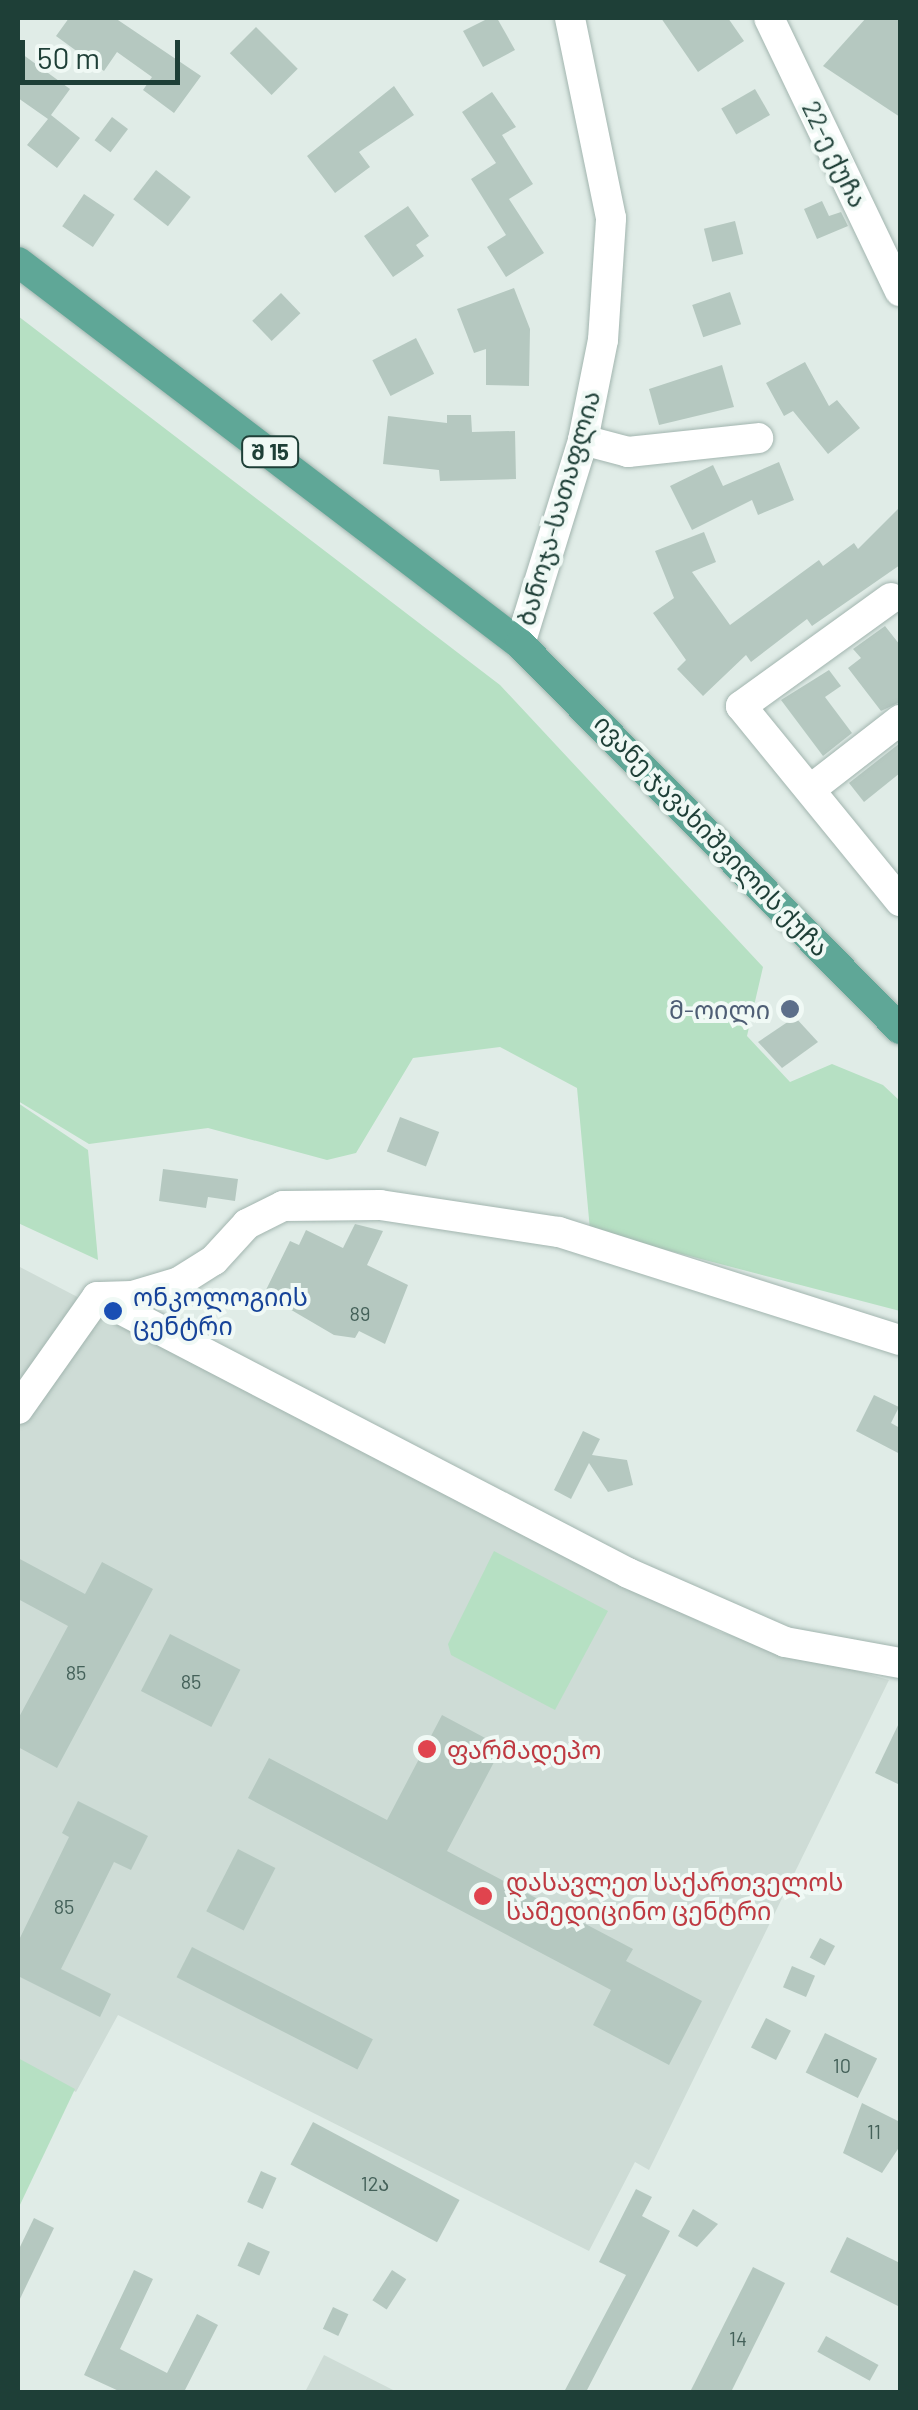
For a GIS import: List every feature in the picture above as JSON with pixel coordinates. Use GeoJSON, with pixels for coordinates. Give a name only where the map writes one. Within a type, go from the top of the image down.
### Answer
{"type":"FeatureCollection","features":[{"type":"Feature","properties":{"kind":"main road","name":"შ 15"},"geometry":{"type":"LineString","coordinates":[[18,262],[520,644]]}},
{"type":"Feature","properties":{"kind":"main road","name":"ივანე ჯავახიშვილის ქუჩა"},"geometry":{"type":"LineString","coordinates":[[520,644],[900,1029]]}},
{"type":"Feature","properties":{"kind":"street","name":"ბანოჯა-სათაფლია"},"geometry":{"type":"LineString","coordinates":[[520,644],[583,440],[602,340],[611,218],[570,18]]}},
{"type":"Feature","properties":{"kind":"street","name":"22-ე ქუჩა"},"geometry":{"type":"LineString","coordinates":[[769,18],[900,291]]}},
{"type":"Feature","properties":{"kind":"street"},"geometry":{"type":"LineString","coordinates":[[583,440],[628,452],[758,438]]}},
{"type":"Feature","properties":{"kind":"street"},"geometry":{"type":"LineString","coordinates":[[891,598],[742,706],[900,902]]}},
{"type":"Feature","properties":{"kind":"street"},"geometry":{"type":"LineString","coordinates":[[812,789],[900,720]]}},
{"type":"Feature","properties":{"kind":"street"},"geometry":{"type":"LineString","coordinates":[[97,1296],[132,1296],[179,1282],[214,1260],[247,1224],[282,1206],[380,1205],[559,1232],[900,1340]]}},
{"type":"Feature","properties":{"kind":"street"},"geometry":{"type":"LineString","coordinates":[[18,1409],[97,1296]]}},
{"type":"Feature","properties":{"kind":"street"},"geometry":{"type":"LineString","coordinates":[[97,1296],[628,1574],[785,1642],[900,1664]]}},
{"type":"Feature","properties":{"kind":"shaded area"},"geometry":{"type":"Polygon","coordinates":[[[18,1266],[720,1632],[889,1680],[649,2170],[635,2162],[589,2251],[118,2015],[76,2092],[18,2061],[18,1266]]]}},
{"type":"Feature","properties":{"kind":"shaded area"},"geometry":{"type":"Polygon","coordinates":[[[324,2355],[397,2392],[305,2392],[324,2355]]]}},
{"type":"Feature","properties":{"kind":"green space"},"geometry":{"type":"Polygon","coordinates":[[[18,316],[500,685],[763,967],[747,1036],[790,1082],[832,1064],[883,1085],[900,1101],[900,1311],[590,1230],[577,1088],[500,1047],[413,1058],[356,1153],[327,1160],[208,1128],[89,1144],[18,1101],[18,316]]]}},
{"type":"Feature","properties":{"kind":"green space"},"geometry":{"type":"Polygon","coordinates":[[[18,1103],[88,1150],[98,1260],[18,1223],[18,1103]]]}},
{"type":"Feature","properties":{"kind":"green space"},"geometry":{"type":"Polygon","coordinates":[[[494,1551],[608,1611],[555,1710],[451,1655],[448,1644],[494,1551]]]}},
{"type":"Feature","properties":{"kind":"green space"},"geometry":{"type":"Polygon","coordinates":[[[18,2058],[75,2089],[18,2209],[18,2058]]]}},
{"type":"Feature","properties":{"kind":"building"},"geometry":{"type":"Polygon","coordinates":[[[69,18],[115,18],[201,76],[174,113],[143,90],[152,77],[117,52],[104,71],[56,36],[69,18]]]}},
{"type":"Feature","properties":{"kind":"building"},"geometry":{"type":"Polygon","coordinates":[[[497,18],[515,50],[483,67],[463,31],[497,18]]]}},
{"type":"Feature","properties":{"kind":"building"},"geometry":{"type":"Polygon","coordinates":[[[661,18],[728,18],[744,41],[698,72],[661,18]]]}},
{"type":"Feature","properties":{"kind":"building"},"geometry":{"type":"Polygon","coordinates":[[[866,18],[900,18],[900,117],[823,66],[866,18]]]}},
{"type":"Feature","properties":{"kind":"building"},"geometry":{"type":"Polygon","coordinates":[[[256,27],[298,69],[272,95],[230,53],[256,27]]]}},
{"type":"Feature","properties":{"kind":"building"},"geometry":{"type":"Polygon","coordinates":[[[18,51],[70,89],[51,115],[80,138],[57,168],[27,145],[48,119],[18,98],[18,51]]]}},
{"type":"Feature","properties":{"kind":"building"},"geometry":{"type":"Polygon","coordinates":[[[394,86],[414,115],[359,152],[370,167],[335,193],[307,156],[394,86]]]}},
{"type":"Feature","properties":{"kind":"building"},"geometry":{"type":"Polygon","coordinates":[[[755,89],[770,115],[736,134],[721,108],[755,89]]]}},
{"type":"Feature","properties":{"kind":"building"},"geometry":{"type":"Polygon","coordinates":[[[492,92],[516,127],[502,135],[533,184],[509,199],[544,253],[506,277],[487,247],[506,235],[471,179],[496,163],[462,112],[492,92]]]}},
{"type":"Feature","properties":{"kind":"building"},"geometry":{"type":"Polygon","coordinates":[[[112,117],[128,129],[111,152],[95,140],[112,117]]]}},
{"type":"Feature","properties":{"kind":"building"},"geometry":{"type":"Polygon","coordinates":[[[156,170],[191,197],[168,226],[133,199],[156,170]]]}},
{"type":"Feature","properties":{"kind":"building"},"geometry":{"type":"Polygon","coordinates":[[[84,194],[115,215],[93,247],[62,226],[84,194]]]}},
{"type":"Feature","properties":{"kind":"building"},"geometry":{"type":"Polygon","coordinates":[[[822,201],[829,216],[841,212],[848,226],[817,239],[804,209],[822,201]]]}},
{"type":"Feature","properties":{"kind":"building"},"geometry":{"type":"Polygon","coordinates":[[[408,206],[429,236],[416,245],[424,256],[393,277],[364,236],[408,206]]]}},
{"type":"Feature","properties":{"kind":"building"},"geometry":{"type":"Polygon","coordinates":[[[735,221],[743,254],[712,262],[704,229],[735,221]]]}},
{"type":"Feature","properties":{"kind":"building"},"geometry":{"type":"Polygon","coordinates":[[[514,288],[530,329],[529,386],[486,385],[486,349],[474,353],[457,309],[514,288]]]}},
{"type":"Feature","properties":{"kind":"building"},"geometry":{"type":"Polygon","coordinates":[[[730,292],[741,324],[703,337],[692,305],[730,292]]]}},
{"type":"Feature","properties":{"kind":"building"},"geometry":{"type":"Polygon","coordinates":[[[281,293],[300,313],[272,341],[252,321],[281,293]]]}},
{"type":"Feature","properties":{"kind":"building"},"geometry":{"type":"Polygon","coordinates":[[[416,338],[434,374],[391,396],[372,360],[416,338]]]}},
{"type":"Feature","properties":{"kind":"building"},"geometry":{"type":"Polygon","coordinates":[[[805,362],[829,406],[837,400],[860,428],[828,454],[793,411],[784,416],[766,383],[805,362]]]}},
{"type":"Feature","properties":{"kind":"building"},"geometry":{"type":"Polygon","coordinates":[[[722,365],[734,407],[659,425],[649,389],[722,365]]]}},
{"type":"Feature","properties":{"kind":"building"},"geometry":{"type":"Polygon","coordinates":[[[447,415],[471,415],[472,432],[515,431],[516,479],[440,481],[439,470],[383,464],[388,416],[447,423],[447,415]]]}},
{"type":"Feature","properties":{"kind":"building"},"geometry":{"type":"Polygon","coordinates":[[[779,462],[794,500],[758,515],[752,500],[692,530],[670,486],[713,465],[723,486],[779,462]]]}},
{"type":"Feature","properties":{"kind":"building"},"geometry":{"type":"Polygon","coordinates":[[[900,507],[900,565],[812,626],[807,619],[751,662],[746,655],[703,696],[677,669],[686,660],[653,613],[674,598],[655,551],[704,532],[716,562],[692,572],[730,625],[819,560],[823,566],[854,543],[858,549],[900,507]]]}},
{"type":"Feature","properties":{"kind":"building"},"geometry":{"type":"Polygon","coordinates":[[[885,626],[900,645],[900,702],[881,711],[848,668],[861,658],[853,649],[885,626]]]}},
{"type":"Feature","properties":{"kind":"building"},"geometry":{"type":"Polygon","coordinates":[[[829,670],[841,686],[825,697],[852,733],[823,756],[781,700],[829,670]]]}},
{"type":"Feature","properties":{"kind":"building"},"geometry":{"type":"Polygon","coordinates":[[[900,743],[900,773],[864,802],[849,783],[900,743]]]}},
{"type":"Feature","properties":{"kind":"building"},"geometry":{"type":"Polygon","coordinates":[[[795,1017],[818,1042],[782,1068],[758,1042],[795,1017]]]}},
{"type":"Feature","properties":{"kind":"building"},"geometry":{"type":"Polygon","coordinates":[[[400,1117],[439,1132],[426,1167],[387,1152],[400,1117]]]}},
{"type":"Feature","properties":{"kind":"building"},"geometry":{"type":"Polygon","coordinates":[[[163,1169],[238,1179],[235,1201],[208,1197],[206,1208],[159,1201],[163,1169]]]}},
{"type":"Feature","properties":{"kind":"building"},"geometry":{"type":"Polygon","coordinates":[[[355,1224],[383,1231],[367,1265],[408,1285],[385,1344],[359,1331],[355,1338],[334,1335],[264,1294],[290,1241],[299,1245],[306,1230],[343,1248],[355,1224]]]}},
{"type":"Feature","properties":{"kind":"building"},"geometry":{"type":"Polygon","coordinates":[[[874,1395],[899,1407],[891,1423],[900,1428],[900,1454],[856,1431],[874,1395]]]}},
{"type":"Feature","properties":{"kind":"building"},"geometry":{"type":"Polygon","coordinates":[[[583,1431],[600,1439],[592,1455],[627,1460],[633,1485],[608,1492],[589,1463],[571,1499],[554,1490],[583,1431]]]}},
{"type":"Feature","properties":{"kind":"building"},"geometry":{"type":"Polygon","coordinates":[[[18,1558],[85,1594],[102,1562],[153,1589],[57,1768],[18,1747],[18,1719],[68,1626],[18,1599],[18,1558]]]}},
{"type":"Feature","properties":{"kind":"building"},"geometry":{"type":"Polygon","coordinates":[[[170,1634],[240,1670],[211,1727],[141,1691],[170,1634]]]}},
{"type":"Feature","properties":{"kind":"building","name":"დასავლეთ საქართველოს სამედიცინო ცენტრი"},"geometry":{"type":"Polygon","coordinates":[[[442,1715],[502,1747],[447,1851],[633,1949],[626,1961],[702,2001],[669,2065],[593,2025],[611,1990],[248,1798],[269,1758],[387,1820],[442,1715]]]}},
{"type":"Feature","properties":{"kind":"building"},"geometry":{"type":"Polygon","coordinates":[[[900,1721],[900,1785],[875,1773],[900,1721]]]}},
{"type":"Feature","properties":{"kind":"building"},"geometry":{"type":"Polygon","coordinates":[[[78,1801],[148,1836],[131,1870],[114,1862],[61,1969],[111,1994],[100,2017],[18,1976],[18,1942],[69,1837],[62,1833],[78,1801]]]}},
{"type":"Feature","properties":{"kind":"building"},"geometry":{"type":"Polygon","coordinates":[[[238,1849],[275,1868],[244,1930],[206,1911],[238,1849]]]}},
{"type":"Feature","properties":{"kind":"building"},"geometry":{"type":"Polygon","coordinates":[[[820,1938],[835,1946],[825,1965],[810,1957],[820,1938]]]}},
{"type":"Feature","properties":{"kind":"building"},"geometry":{"type":"Polygon","coordinates":[[[192,1947],[373,2039],[357,2069],[177,1977],[192,1947]]]}},
{"type":"Feature","properties":{"kind":"building"},"geometry":{"type":"Polygon","coordinates":[[[792,1966],[815,1976],[806,1997],[783,1987],[792,1966]]]}},
{"type":"Feature","properties":{"kind":"building"},"geometry":{"type":"Polygon","coordinates":[[[766,2018],[791,2031],[776,2060],[751,2047],[766,2018]]]}},
{"type":"Feature","properties":{"kind":"building"},"geometry":{"type":"Polygon","coordinates":[[[825,2033],[877,2058],[858,2098],[806,2073],[825,2033]]]}},
{"type":"Feature","properties":{"kind":"building"},"geometry":{"type":"Polygon","coordinates":[[[862,2103],[900,2122],[900,2146],[882,2173],[843,2153],[862,2103]]]}},
{"type":"Feature","properties":{"kind":"building"},"geometry":{"type":"Polygon","coordinates":[[[313,2122],[460,2200],[437,2242],[290,2164],[313,2122]]]}},
{"type":"Feature","properties":{"kind":"building"},"geometry":{"type":"Polygon","coordinates":[[[261,2171],[277,2178],[263,2209],[247,2202],[261,2171]]]}},
{"type":"Feature","properties":{"kind":"building"},"geometry":{"type":"Polygon","coordinates":[[[636,2189],[652,2197],[642,2216],[670,2231],[586,2392],[564,2392],[626,2275],[599,2262],[636,2189]]]}},
{"type":"Feature","properties":{"kind":"building"},"geometry":{"type":"Polygon","coordinates":[[[693,2209],[718,2224],[697,2247],[678,2236],[693,2209]]]}},
{"type":"Feature","properties":{"kind":"building"},"geometry":{"type":"Polygon","coordinates":[[[34,2218],[54,2228],[18,2303],[18,2251],[34,2218]]]}},
{"type":"Feature","properties":{"kind":"building"},"geometry":{"type":"Polygon","coordinates":[[[847,2237],[900,2263],[900,2307],[830,2272],[847,2237]]]}},
{"type":"Feature","properties":{"kind":"building"},"geometry":{"type":"Polygon","coordinates":[[[248,2242],[270,2252],[259,2276],[237,2266],[248,2242]]]}},
{"type":"Feature","properties":{"kind":"building"},"geometry":{"type":"Polygon","coordinates":[[[753,2267],[785,2283],[731,2392],[690,2392],[753,2267]]]}},
{"type":"Feature","properties":{"kind":"building"},"geometry":{"type":"Polygon","coordinates":[[[134,2270],[153,2279],[120,2349],[167,2373],[197,2314],[218,2325],[184,2392],[121,2392],[84,2375],[134,2270]]]}},
{"type":"Feature","properties":{"kind":"building"},"geometry":{"type":"Polygon","coordinates":[[[392,2270],[406,2279],[387,2309],[372,2300],[392,2270]]]}},
{"type":"Feature","properties":{"kind":"building"},"geometry":{"type":"Polygon","coordinates":[[[333,2307],[348,2314],[338,2336],[323,2329],[333,2307]]]}},
{"type":"Feature","properties":{"kind":"building"},"geometry":{"type":"Polygon","coordinates":[[[826,2336],[878,2365],[870,2381],[817,2352],[826,2336]]]}},
{"type":"Feature","properties":{"kind":"place","name":"მ-ოილი"},"geometry":{"type":"Point","coordinates":[790,1009]}},
{"type":"Feature","properties":{"kind":"place","name":"ონკოლოგიის ცენტრი"},"geometry":{"type":"Point","coordinates":[113,1311]}},
{"type":"Feature","properties":{"kind":"place","name":"ფარმადეპო"},"geometry":{"type":"Point","coordinates":[427,1749]}},
{"type":"Feature","properties":{"kind":"place","name":"დასავლეთ საქართველოს სამედიცინო ცენტრი"},"geometry":{"type":"Point","coordinates":[483,1896]}}]}
